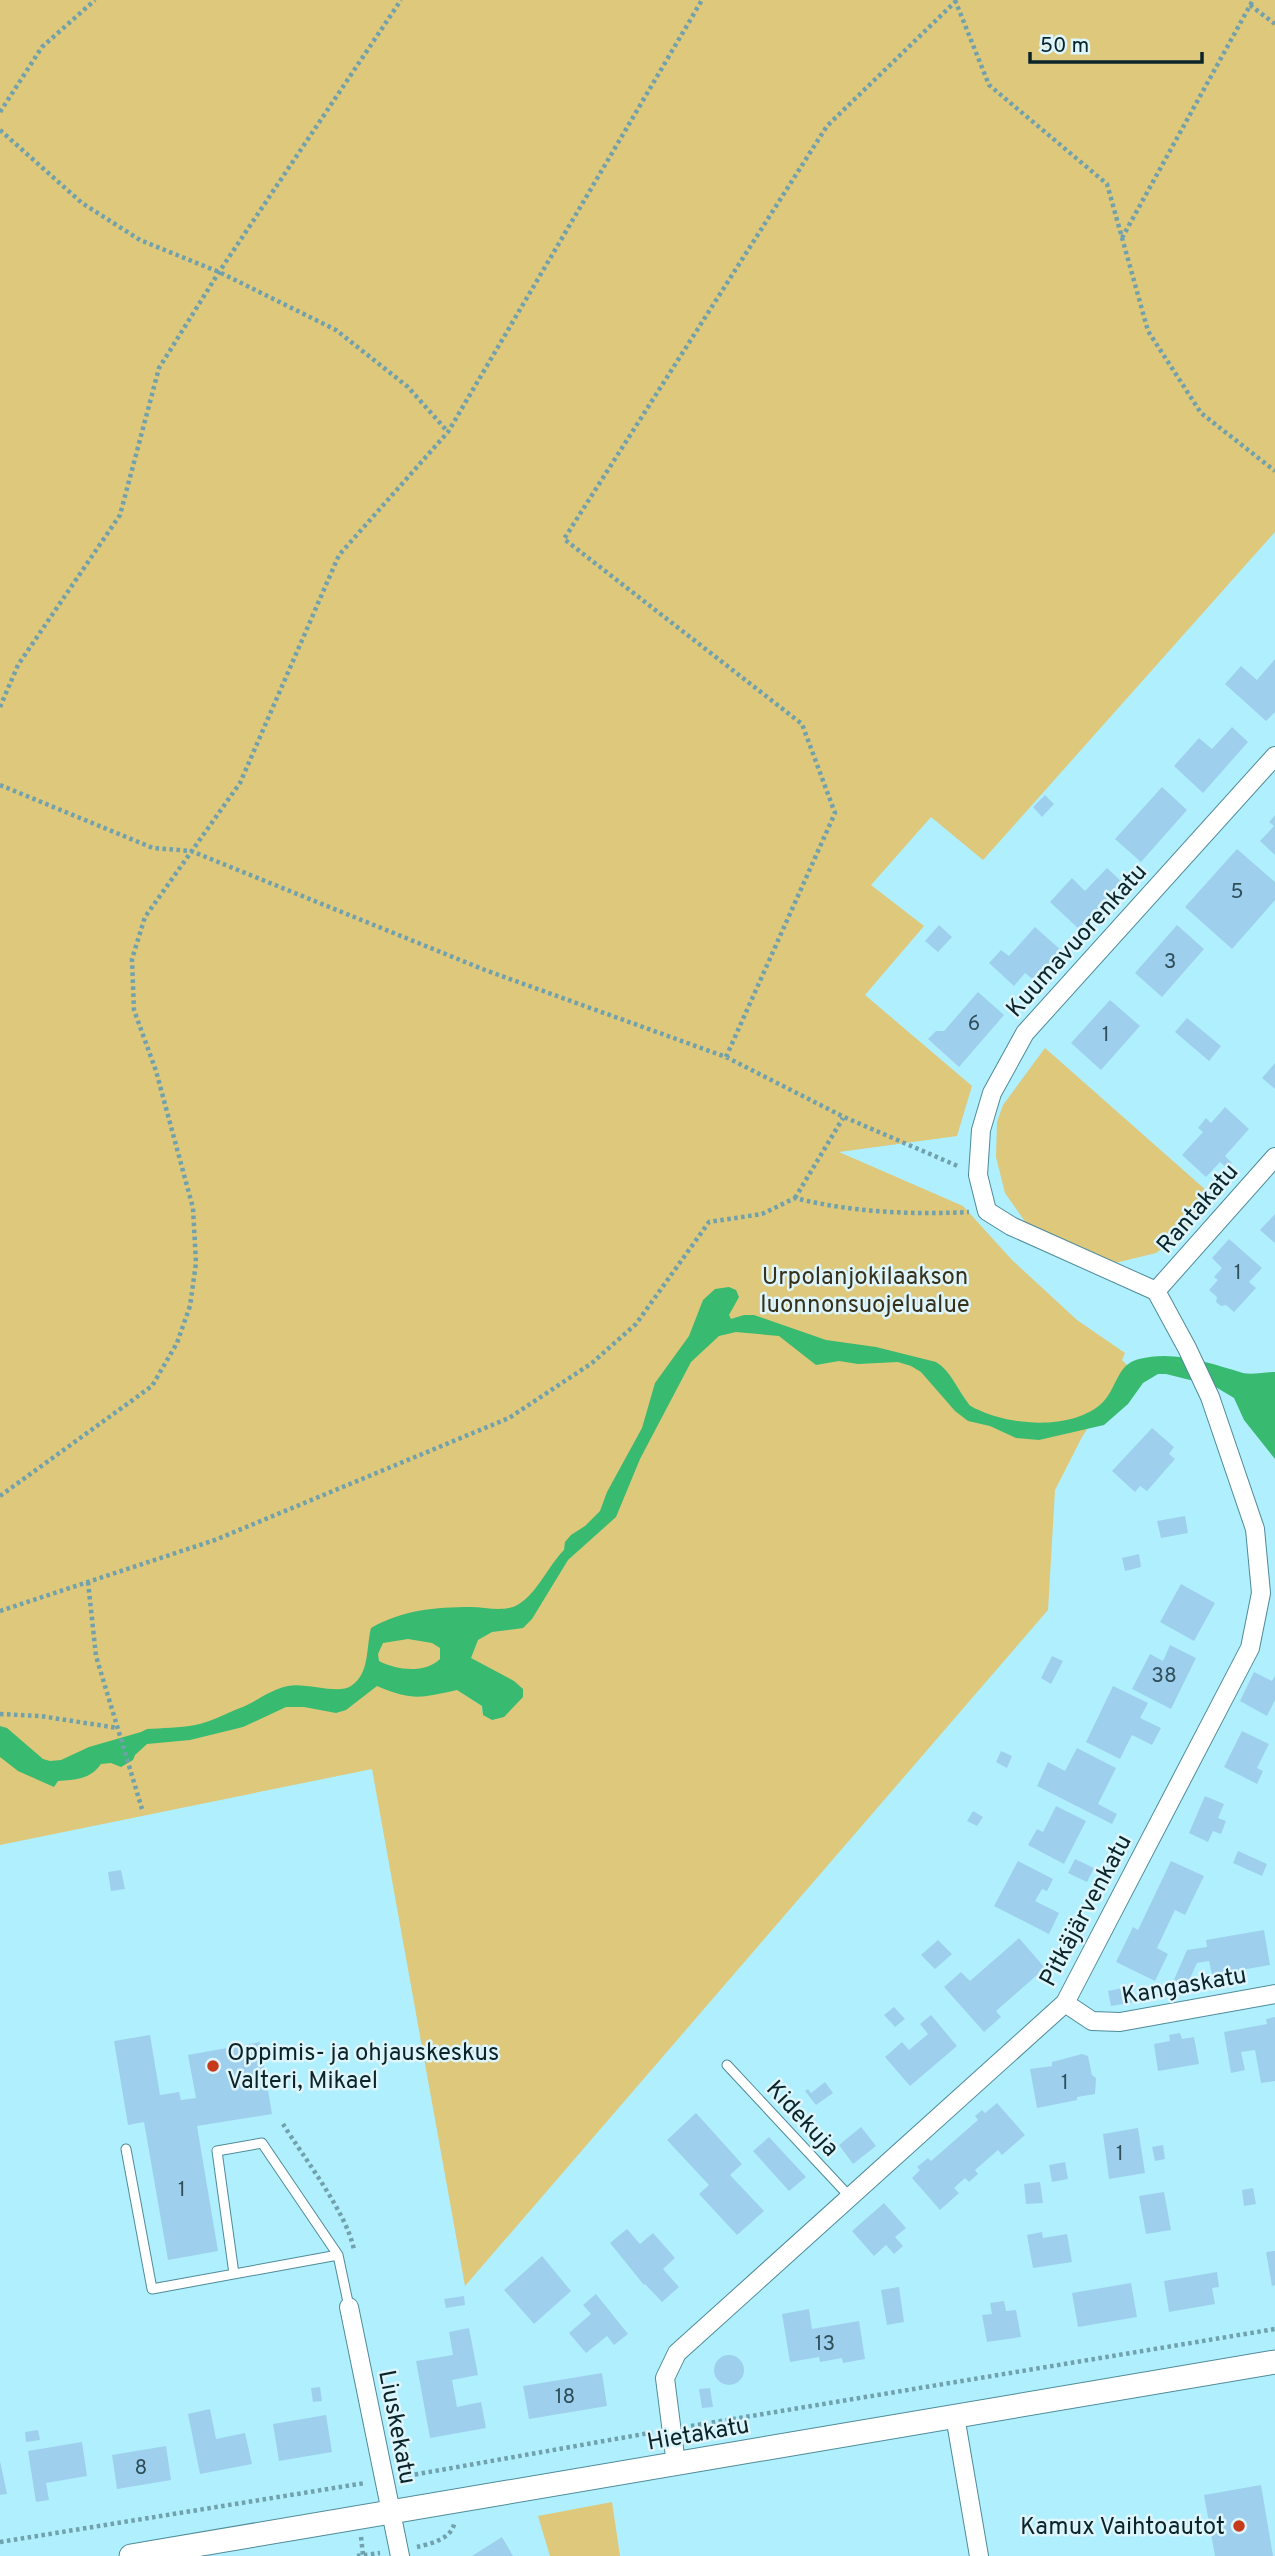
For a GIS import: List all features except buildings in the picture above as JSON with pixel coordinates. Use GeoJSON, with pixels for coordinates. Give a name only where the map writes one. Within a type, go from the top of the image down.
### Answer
{"type":"FeatureCollection","features":[{"type":"Feature","properties":{"kind":"street","name":"Kuumavuorenkatu"},"geometry":{"type":"LineString","coordinates":[[987,1211],[978,1175],[981,1130],[992,1093],[1025,1032],[1275,756]]}},
{"type":"Feature","properties":{"kind":"street","name":"Rantakatu"},"geometry":{"type":"LineString","coordinates":[[1156,1292],[1275,1157]]}},
{"type":"Feature","properties":{"kind":"street"},"geometry":{"type":"LineString","coordinates":[[987,1211],[1011,1226],[1156,1292]]}},
{"type":"Feature","properties":{"kind":"street","name":"Pitkäjärvenkatu"},"geometry":{"type":"LineString","coordinates":[[676,2464],[665,2378],[677,2353],[1065,2003],[1250,1648],[1261,1593],[1255,1529],[1210,1397],[1156,1292]]}},
{"type":"Feature","properties":{"kind":"street","name":"Kangaskatu"},"geometry":{"type":"LineString","coordinates":[[1065,2003],[1092,2021],[1120,2022],[1275,1994]]}},
{"type":"Feature","properties":{"kind":"street","name":"Liuskekatu"},"geometry":{"type":"LineString","coordinates":[[349,2307],[400,2556]]}},
{"type":"Feature","properties":{"kind":"street","name":"Hietakatu"},"geometry":{"type":"LineString","coordinates":[[131,2556],[1275,2362]]}},
{"type":"Feature","properties":{"kind":"street"},"geometry":{"type":"LineString","coordinates":[[955,2416],[979,2556]]}},
{"type":"Feature","properties":{"kind":"lane","name":"Kidekuja"},"geometry":{"type":"LineString","coordinates":[[727,2065],[850,2197]]}},
{"type":"Feature","properties":{"kind":"lane"},"geometry":{"type":"LineString","coordinates":[[234,2274],[217,2151],[262,2143],[338,2255],[349,2307]]}},
{"type":"Feature","properties":{"kind":"lane"},"geometry":{"type":"LineString","coordinates":[[126,2149],[152,2289],[338,2255]]}},
{"type":"Feature","properties":{"kind":"path"},"geometry":{"type":"LineString","coordinates":[[0,112],[42,47],[95,0]]}},
{"type":"Feature","properties":{"kind":"path"},"geometry":{"type":"LineString","coordinates":[[0,707],[18,665],[120,515],[159,368],[219,272],[401,0]]}},
{"type":"Feature","properties":{"kind":"path"},"geometry":{"type":"LineString","coordinates":[[0,1496],[152,1385],[177,1343],[190,1306],[196,1263],[193,1208],[156,1071],[134,1010],[132,959],[145,917],[240,783],[339,555],[448,432],[702,0]]}},
{"type":"Feature","properties":{"kind":"path"},"geometry":{"type":"LineString","coordinates":[[726,1057],[835,813],[802,724],[564,539],[827,126],[955,0],[989,85],[1107,184],[1148,331],[1201,413],[1275,471]]}},
{"type":"Feature","properties":{"kind":"path"},"geometry":{"type":"LineString","coordinates":[[1122,238],[1252,3],[1275,24]]}},
{"type":"Feature","properties":{"kind":"path"},"geometry":{"type":"LineString","coordinates":[[0,130],[82,203],[140,240],[219,272],[336,330],[408,387],[448,432]]}},
{"type":"Feature","properties":{"kind":"path"},"geometry":{"type":"LineString","coordinates":[[0,786],[153,848],[191,851],[485,970],[726,1057],[844,1117],[978,1175]]}},
{"type":"Feature","properties":{"kind":"path"},"geometry":{"type":"LineString","coordinates":[[0,1611],[215,1540],[509,1418],[592,1363],[636,1324],[709,1222],[762,1214],[795,1198],[844,1117]]}},
{"type":"Feature","properties":{"kind":"path"},"geometry":{"type":"LineString","coordinates":[[795,1198],[822,1205],[926,1214],[987,1211]]}},
{"type":"Feature","properties":{"kind":"path"},"geometry":{"type":"LineString","coordinates":[[88,1581],[96,1656],[142,1808]]}},
{"type":"Feature","properties":{"kind":"path"},"geometry":{"type":"LineString","coordinates":[[0,1714],[40,1716],[118,1728]]}},
{"type":"Feature","properties":{"kind":"path"},"geometry":{"type":"LineString","coordinates":[[282,2124],[352,2238],[358,2269],[342,2273]]}},
{"type":"Feature","properties":{"kind":"path"},"geometry":{"type":"LineString","coordinates":[[0,2542],[1275,2329]]}},
{"type":"Feature","properties":{"kind":"green space","name":"Urpolanjokilaakson luonnonsuojelualue"},"geometry":{"type":"Polygon","coordinates":[[[0,0],[1275,0],[1275,532],[983,860],[931,817],[871,885],[924,926],[865,995],[972,1086],[957,1136],[839,1152],[963,1206],[1012,1260],[1077,1320],[1125,1353],[1122,1360],[1128,1366],[1082,1437],[1055,1490],[1048,1610],[465,2286],[372,1769],[0,1845],[0,0]],[[497,1673],[462,1693],[482,1706],[483,1715],[505,1677],[497,1673]]]}},
{"type":"Feature","properties":{"kind":"green space"},"geometry":{"type":"Polygon","coordinates":[[[1045,1048],[1216,1199],[1184,1233],[1156,1253],[1115,1263],[1031,1230],[1005,1193],[996,1157],[997,1122],[1003,1105],[1045,1048]]]}},
{"type":"Feature","properties":{"kind":"green space"},"geometry":{"type":"Polygon","coordinates":[[[612,2502],[620,2556],[550,2556],[538,2516],[612,2502]]]}},
{"type":"Feature","properties":{"kind":"shaded area"},"geometry":{"type":"Polygon","coordinates":[[[729,1287],[736,1290],[739,1297],[729,1315],[731,1319],[754,1315],[826,1340],[876,1347],[936,1362],[950,1375],[970,1406],[1010,1420],[1044,1423],[1077,1417],[1091,1411],[1108,1396],[1126,1366],[1139,1359],[1179,1357],[1247,1374],[1275,1372],[1275,1459],[1244,1420],[1234,1398],[1214,1386],[1166,1374],[1158,1374],[1143,1383],[1128,1404],[1104,1425],[1039,1440],[1016,1438],[990,1426],[968,1421],[955,1411],[921,1372],[911,1366],[898,1362],[858,1364],[839,1361],[816,1365],[779,1336],[736,1332],[719,1336],[691,1362],[640,1459],[616,1517],[568,1560],[532,1619],[523,1628],[492,1632],[478,1640],[471,1658],[514,1681],[523,1689],[523,1697],[504,1717],[492,1720],[483,1715],[482,1706],[457,1690],[417,1697],[377,1686],[346,1710],[336,1713],[304,1707],[286,1707],[243,1727],[190,1740],[147,1744],[133,1760],[121,1767],[111,1763],[101,1764],[87,1776],[58,1781],[54,1787],[18,1771],[0,1757],[0,1726],[7,1728],[43,1759],[61,1760],[89,1747],[147,1729],[183,1727],[206,1722],[282,1688],[295,1685],[345,1688],[351,1686],[361,1675],[371,1628],[383,1622],[407,1613],[432,1609],[502,1609],[519,1604],[537,1586],[564,1550],[565,1542],[571,1535],[600,1511],[607,1492],[642,1428],[655,1383],[689,1336],[703,1300],[715,1289],[729,1287]],[[408,1639],[383,1643],[378,1654],[379,1661],[410,1669],[427,1667],[440,1659],[440,1648],[432,1643],[408,1639]]]}},
{"type":"Feature","properties":{"kind":"place","name":"Oppimis- ja ohjauskeskus Valteri, Mikael"},"geometry":{"type":"Point","coordinates":[213,2066]}},
{"type":"Feature","properties":{"kind":"place","name":"Kamux Vaihtoautot"},"geometry":{"type":"Point","coordinates":[1239,2526]}}]}
